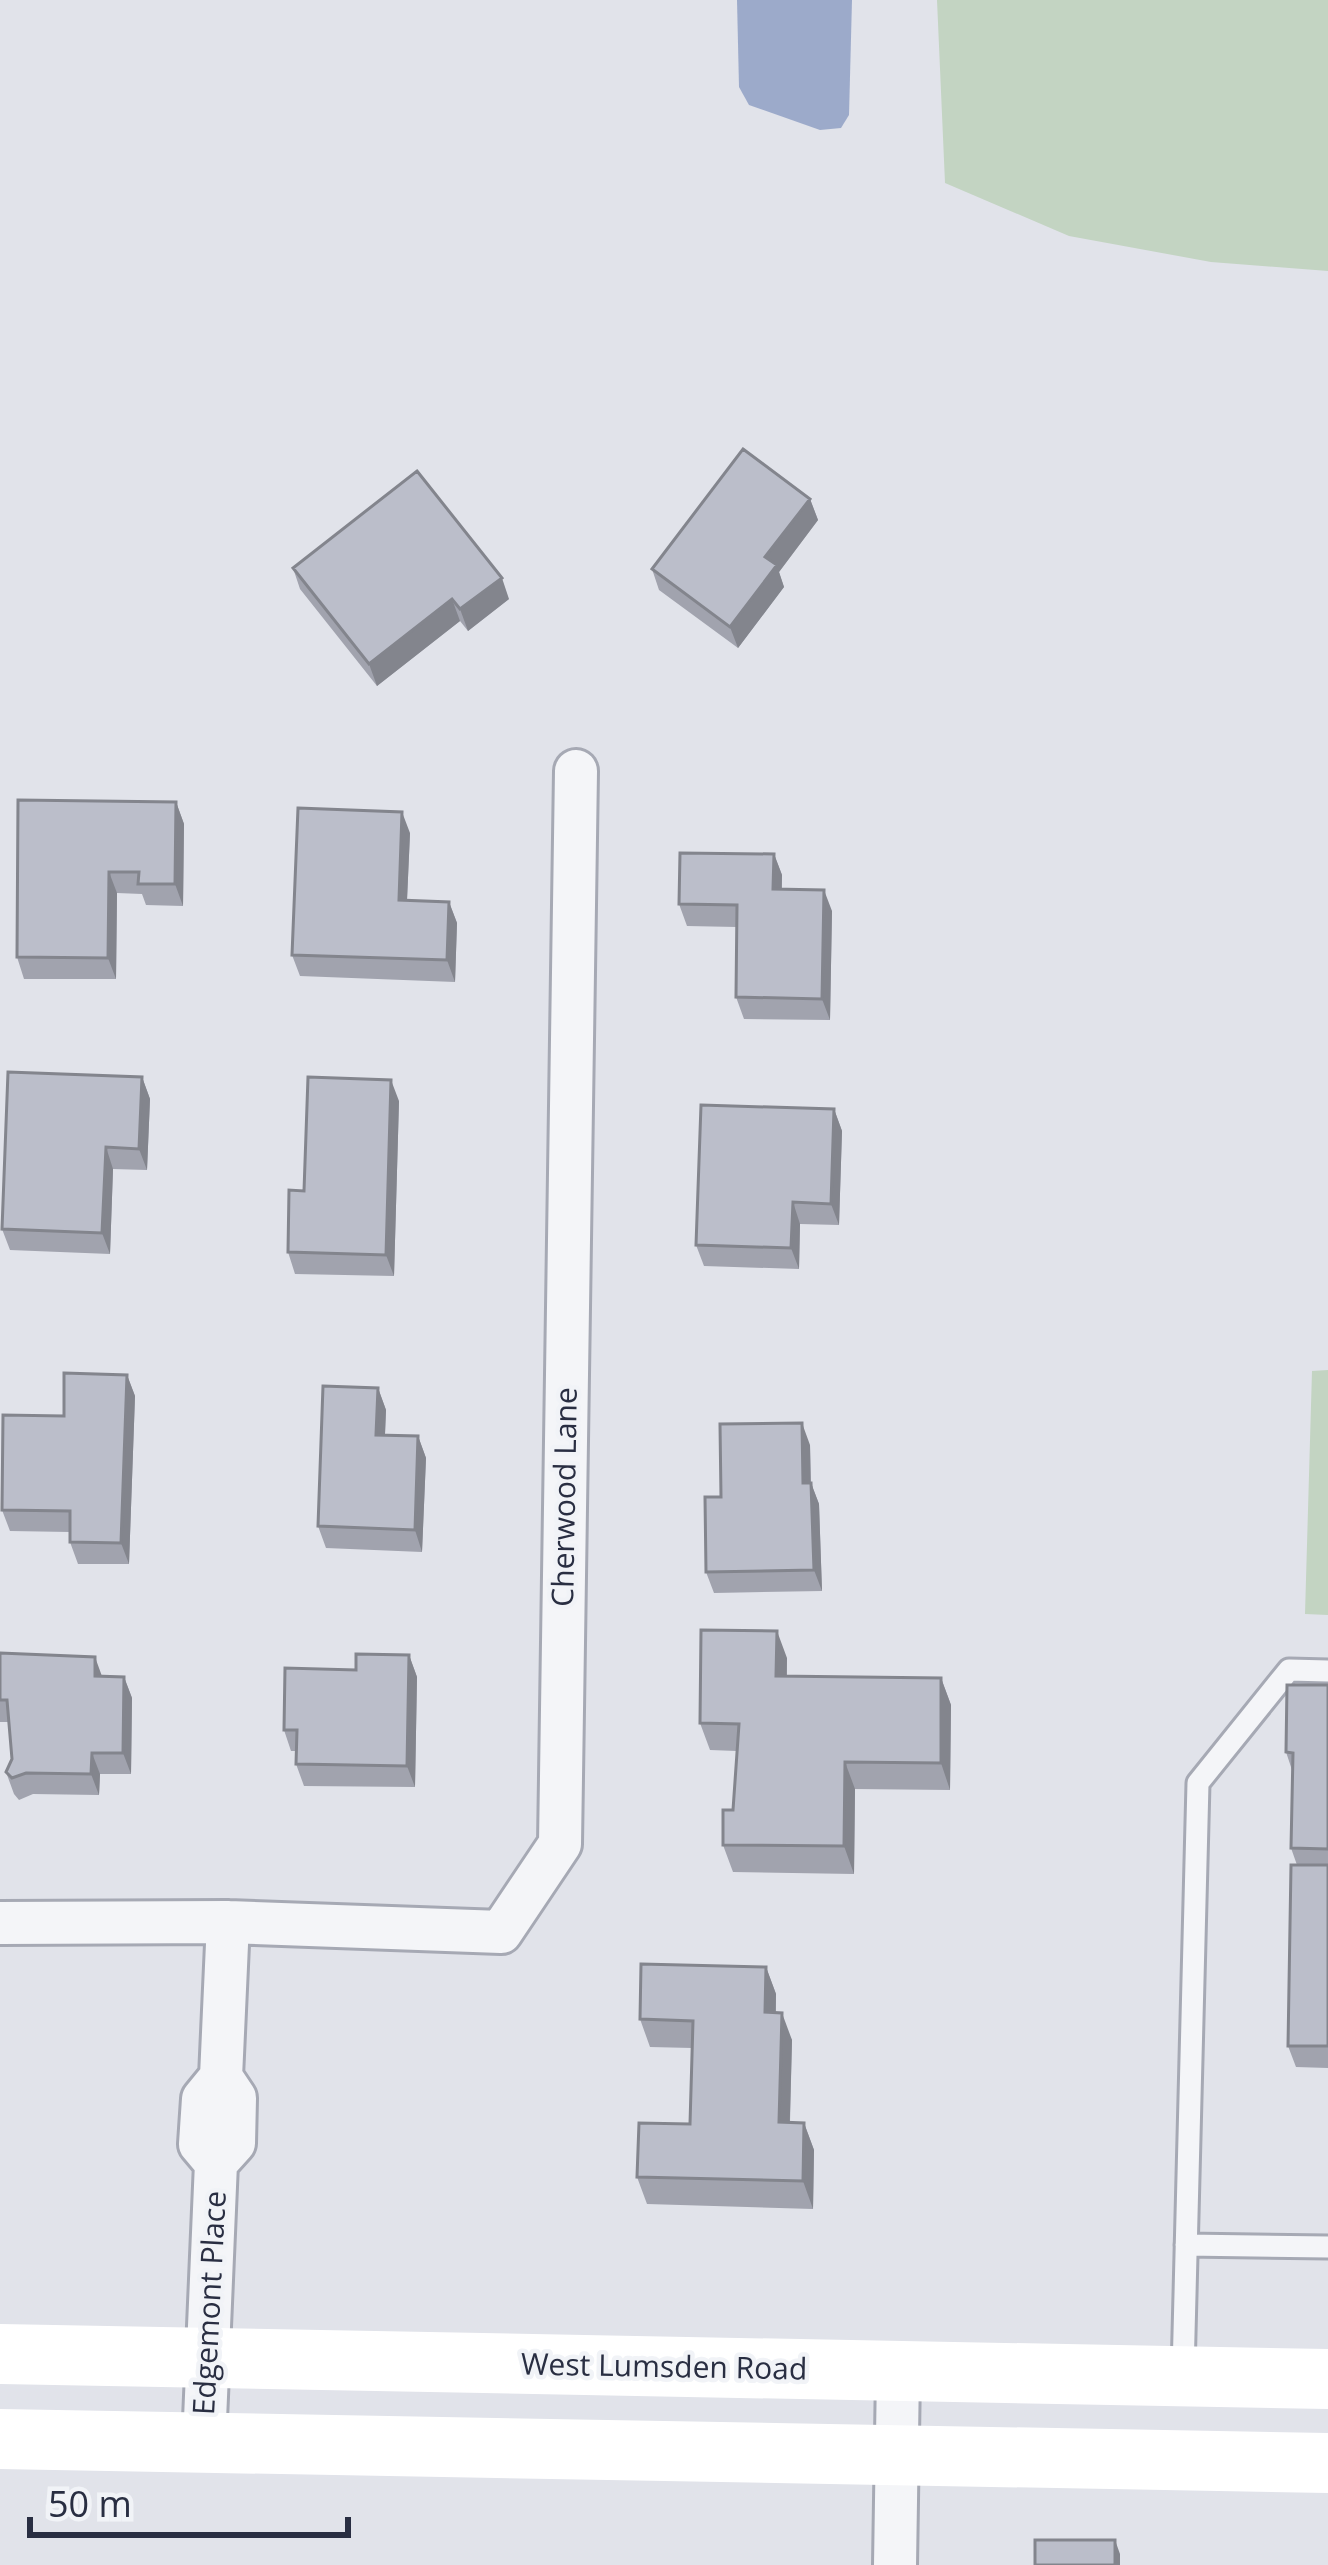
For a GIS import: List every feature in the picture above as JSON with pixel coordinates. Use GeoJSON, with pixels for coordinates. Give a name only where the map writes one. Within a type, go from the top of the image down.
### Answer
{"type":"FeatureCollection","features":[{"type":"Feature","properties":{"kind":"main road","name":"West Lumsden Road"},"geometry":{"type":"LineString","coordinates":[[0,2354],[1183,2380],[1328,2379]]}},
{"type":"Feature","properties":{"kind":"main road"},"geometry":{"type":"LineString","coordinates":[[0,2439],[1328,2463]]}},
{"type":"Feature","properties":{"kind":"street","name":"Cherwood Lane"},"geometry":{"type":"LineString","coordinates":[[228,1922],[501,1932],[560,1844],[576,771]]}},
{"type":"Feature","properties":{"kind":"street"},"geometry":{"type":"LineString","coordinates":[[0,1923],[228,1922]]}},
{"type":"Feature","properties":{"kind":"street","name":"Edgemont Place"},"geometry":{"type":"LineString","coordinates":[[204,2443],[217,2164],[234,2143],[235,2098],[221,2077],[228,1922]]}},
{"type":"Feature","properties":{"kind":"street"},"geometry":{"type":"LineString","coordinates":[[896,2565],[898,2372]]}},
{"type":"Feature","properties":{"kind":"lane"},"geometry":{"type":"LineString","coordinates":[[1183,2380],[1198,1784],[1289,1670],[1328,1671]]}},
{"type":"Feature","properties":{"kind":"lane"},"geometry":{"type":"LineString","coordinates":[[1186,2245],[1328,2247]]}},
{"type":"Feature","properties":{"kind":"green space"},"geometry":{"type":"Polygon","coordinates":[[[937,0],[1328,0],[1328,271],[1211,262],[1069,236],[945,183],[937,0]]]}},
{"type":"Feature","properties":{"kind":"green space"},"geometry":{"type":"Polygon","coordinates":[[[1328,1370],[1328,1615],[1305,1614],[1312,1371],[1328,1370]]]}},
{"type":"Feature","properties":{"kind":"water"},"geometry":{"type":"Polygon","coordinates":[[[737,0],[852,0],[849,115],[841,128],[820,130],[749,105],[739,87],[737,0]]]}},
{"type":"Feature","properties":{"kind":"building"},"geometry":{"type":"Polygon","coordinates":[[[743,449],[810,499],[765,557],[777,565],[730,627],[652,569],[743,449]]]}},
{"type":"Feature","properties":{"kind":"building"},"geometry":{"type":"Polygon","coordinates":[[[417,471],[502,578],[460,609],[452,599],[369,664],[293,568],[417,471]]]}},
{"type":"Feature","properties":{"kind":"building"},"geometry":{"type":"Polygon","coordinates":[[[18,800],[176,802],[175,884],[138,884],[139,872],[109,872],[108,958],[17,957],[18,800]]]}},
{"type":"Feature","properties":{"kind":"building"},"geometry":{"type":"Polygon","coordinates":[[[298,808],[402,812],[399,900],[449,902],[447,960],[292,955],[298,808]]]}},
{"type":"Feature","properties":{"kind":"building"},"geometry":{"type":"Polygon","coordinates":[[[680,853],[774,854],[773,889],[824,890],[822,999],[736,997],[737,905],[679,904],[680,853]]]}},
{"type":"Feature","properties":{"kind":"building"},"geometry":{"type":"Polygon","coordinates":[[[8,1072],[142,1077],[139,1149],[106,1147],[102,1233],[2,1229],[8,1072]]]}},
{"type":"Feature","properties":{"kind":"building"},"geometry":{"type":"Polygon","coordinates":[[[308,1077],[391,1080],[386,1255],[288,1252],[289,1190],[304,1191],[308,1077]]]}},
{"type":"Feature","properties":{"kind":"building"},"geometry":{"type":"Polygon","coordinates":[[[701,1105],[834,1109],[831,1204],[793,1202],[791,1248],[696,1245],[701,1105]]]}},
{"type":"Feature","properties":{"kind":"building"},"geometry":{"type":"Polygon","coordinates":[[[64,1373],[127,1375],[121,1543],[70,1542],[70,1511],[2,1510],[3,1415],[64,1416],[64,1373]]]}},
{"type":"Feature","properties":{"kind":"building"},"geometry":{"type":"Polygon","coordinates":[[[323,1386],[378,1388],[376,1435],[418,1436],[415,1530],[318,1526],[323,1386]]]}},
{"type":"Feature","properties":{"kind":"building"},"geometry":{"type":"Polygon","coordinates":[[[802,1423],[803,1483],[811,1483],[814,1570],[706,1572],[705,1497],[721,1497],[720,1424],[802,1423]]]}},
{"type":"Feature","properties":{"kind":"building"},"geometry":{"type":"Polygon","coordinates":[[[701,1630],[777,1631],[776,1676],[941,1678],[941,1763],[845,1762],[844,1846],[723,1845],[723,1810],[733,1810],[739,1724],[700,1723],[701,1630]]]}},
{"type":"Feature","properties":{"kind":"building"},"geometry":{"type":"Polygon","coordinates":[[[0,1653],[95,1657],[95,1676],[124,1677],[123,1753],[92,1753],[91,1774],[26,1773],[12,1778],[6,1772],[12,1759],[7,1700],[0,1700],[0,1653]]]}},
{"type":"Feature","properties":{"kind":"building"},"geometry":{"type":"Polygon","coordinates":[[[356,1654],[409,1655],[407,1766],[296,1764],[297,1730],[284,1730],[285,1668],[356,1670],[356,1654]]]}},
{"type":"Feature","properties":{"kind":"building"},"geometry":{"type":"Polygon","coordinates":[[[1287,1685],[1328,1685],[1328,1849],[1291,1848],[1293,1753],[1286,1752],[1287,1685]]]}},
{"type":"Feature","properties":{"kind":"building"},"geometry":{"type":"Polygon","coordinates":[[[1291,1865],[1328,1865],[1328,2046],[1288,2046],[1291,1865]]]}},
{"type":"Feature","properties":{"kind":"building"},"geometry":{"type":"Polygon","coordinates":[[[641,1964],[766,1967],[765,2012],[782,2013],[779,2122],[804,2123],[803,2181],[637,2177],[639,2123],[690,2124],[693,2021],[640,2019],[641,1964]]]}},
{"type":"Feature","properties":{"kind":"building"},"geometry":{"type":"Polygon","coordinates":[[[1035,2540],[1115,2540],[1115,2565],[1035,2565],[1035,2540]]]}}]}
